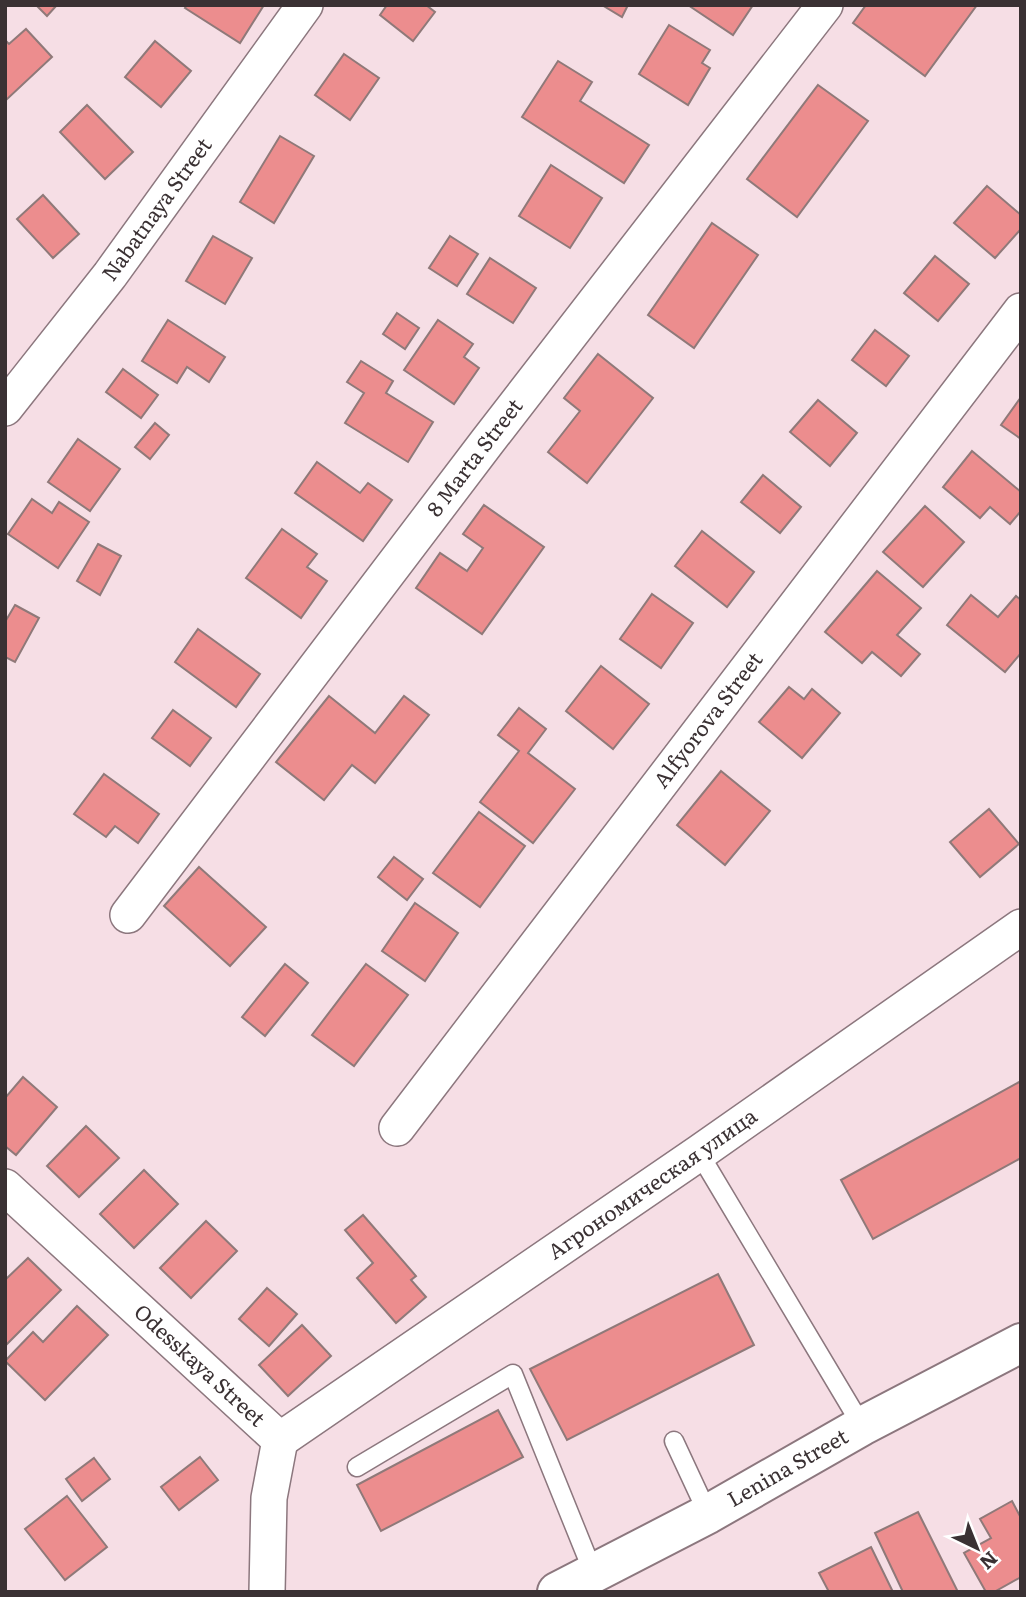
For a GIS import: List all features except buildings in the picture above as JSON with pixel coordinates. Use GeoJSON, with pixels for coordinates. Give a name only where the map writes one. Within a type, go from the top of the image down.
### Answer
{"type":"FeatureCollection","features":[{"type":"Feature","properties":{"kind":"street","name":"Nabatnaya Street"},"geometry":{"type":"LineString","coordinates":[[5,408],[110,275],[305,5]]}},
{"type":"Feature","properties":{"kind":"street","name":"8 Marta Street"},"geometry":{"type":"LineString","coordinates":[[128,915],[479,453],[825,5]]}},
{"type":"Feature","properties":{"kind":"street","name":"Alfyorova Street"},"geometry":{"type":"LineString","coordinates":[[397,1128],[1021,312]]}},
{"type":"Feature","properties":{"kind":"street","name":"Агрономическая улица"},"geometry":{"type":"LineString","coordinates":[[280,1440],[699,1153],[1021,927]]}},
{"type":"Feature","properties":{"kind":"street","name":"Odesskaya Street"},"geometry":{"type":"LineString","coordinates":[[5,1187],[280,1440],[269,1498],[267,1592]]}},
{"type":"Feature","properties":{"kind":"street","name":"Lenina Street"},"geometry":{"type":"LineString","coordinates":[[557,1592],[708,1514],[862,1426],[1021,1343]]}},
{"type":"Feature","properties":{"kind":"lane"},"geometry":{"type":"LineString","coordinates":[[699,1153],[862,1426]]}},
{"type":"Feature","properties":{"kind":"lane"},"geometry":{"type":"LineString","coordinates":[[357,1467],[513,1374],[593,1572]]}},
{"type":"Feature","properties":{"kind":"lane"},"geometry":{"type":"LineString","coordinates":[[674,1441],[708,1514]]}}]}
